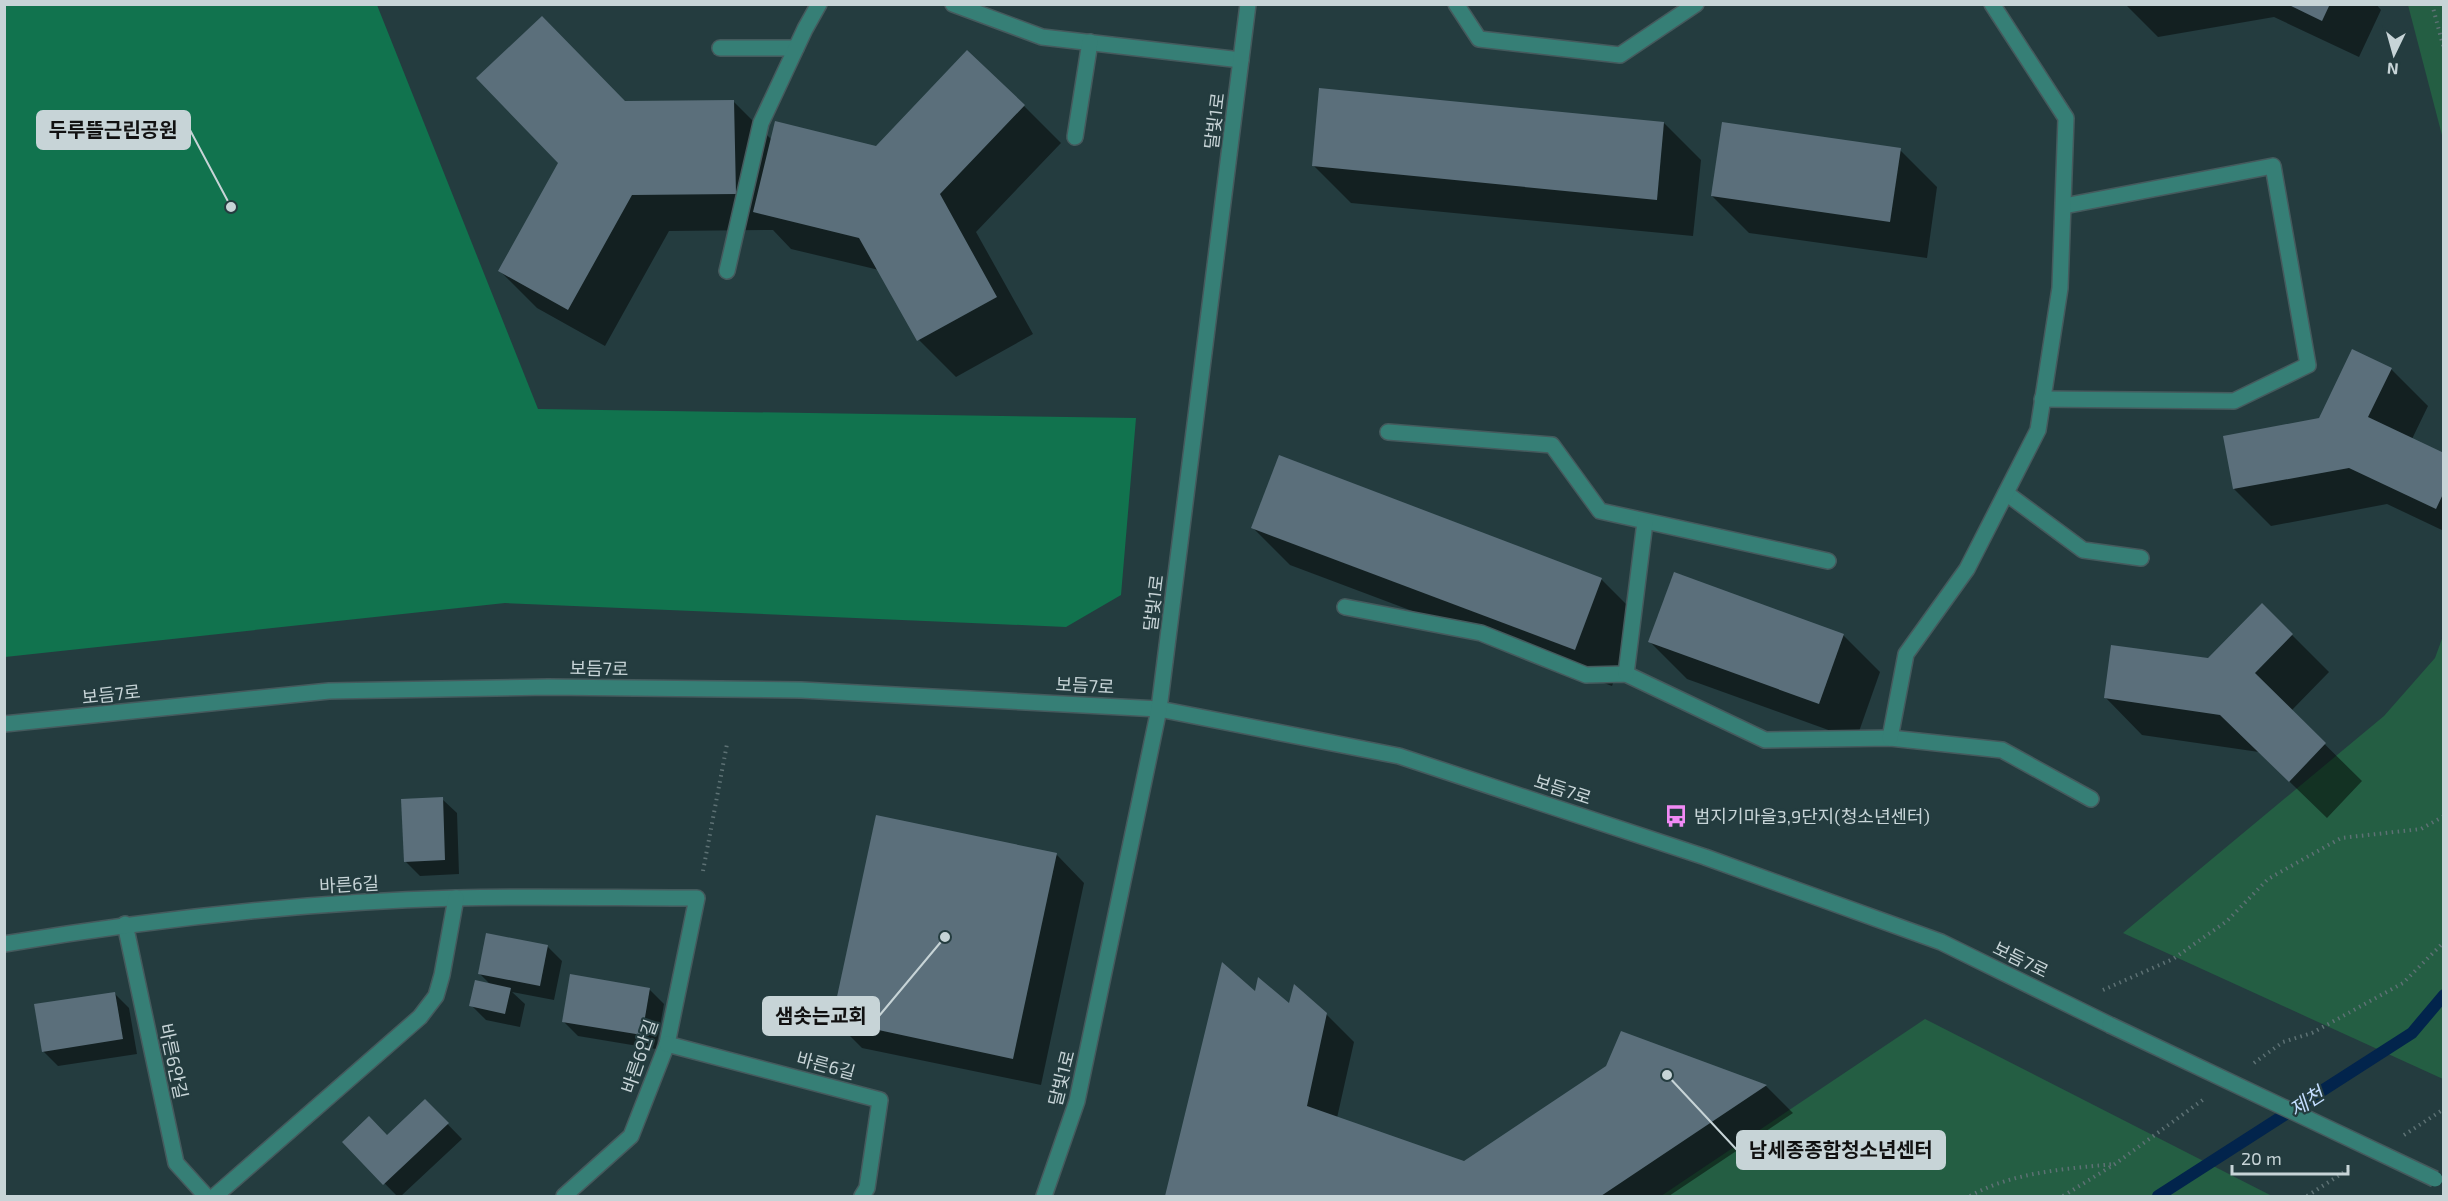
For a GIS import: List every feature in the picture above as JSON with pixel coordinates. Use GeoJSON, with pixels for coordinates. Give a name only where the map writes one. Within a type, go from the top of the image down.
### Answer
{"type":"FeatureCollection","features":[{"type":"Feature","properties":{"kind":"street"},"geometry":{"type":"LineString","coordinates":[[727,271],[761,123],[819,4]]}},
{"type":"Feature","properties":{"kind":"street"},"geometry":{"type":"LineString","coordinates":[[953,4],[1042,37],[1241,60]]}},
{"type":"Feature","properties":{"kind":"street","name":"달빛1로"},"geometry":{"type":"LineString","coordinates":[[1044,1197],[1077,1101],[1159,709],[1248,4]]}},
{"type":"Feature","properties":{"kind":"street"},"geometry":{"type":"LineString","coordinates":[[1456,4],[1479,39],[1620,55],[1696,4]]}},
{"type":"Feature","properties":{"kind":"street"},"geometry":{"type":"LineString","coordinates":[[1890,738],[1906,654],[1967,569],[2038,430],[2060,288],[2067,118],[1992,4]]}},
{"type":"Feature","properties":{"kind":"street"},"geometry":{"type":"LineString","coordinates":[[1075,137],[1090,42]]}},
{"type":"Feature","properties":{"kind":"street"},"geometry":{"type":"LineString","coordinates":[[720,48],[796,48]]}},
{"type":"Feature","properties":{"kind":"street"},"geometry":{"type":"LineString","coordinates":[[2042,399],[2234,401],[2308,365],[2273,166],[2064,206]]}},
{"type":"Feature","properties":{"kind":"street"},"geometry":{"type":"LineString","coordinates":[[1388,432],[1551,445],[1600,511],[1828,561]]}},
{"type":"Feature","properties":{"kind":"street"},"geometry":{"type":"LineString","coordinates":[[2006,493],[2083,550],[2141,558]]}},
{"type":"Feature","properties":{"kind":"street"},"geometry":{"type":"LineString","coordinates":[[1626,674],[1646,522]]}},
{"type":"Feature","properties":{"kind":"street"},"geometry":{"type":"LineString","coordinates":[[1345,607],[1480,633],[1586,675],[1626,674],[1764,740],[1890,738],[2002,750],[2091,799]]}},
{"type":"Feature","properties":{"kind":"street","name":"보듬7로"},"geometry":{"type":"LineString","coordinates":[[4,724],[329,691],[536,687],[801,690],[1159,709],[1399,756],[1706,857],[1941,942],[2439,1181]]}},
{"type":"Feature","properties":{"kind":"street"},"geometry":{"type":"LineString","coordinates":[[215,1197],[420,1017],[436,996],[456,898]]}},
{"type":"Feature","properties":{"kind":"street","name":"바른6길"},"geometry":{"type":"LineString","coordinates":[[4,944],[125,924],[275,908],[456,898],[697,898]]}},
{"type":"Feature","properties":{"kind":"street","name":"바른6안길"},"geometry":{"type":"LineString","coordinates":[[564,1197],[631,1136],[667,1044],[697,898]]}},
{"type":"Feature","properties":{"kind":"street","name":"바른6안길"},"geometry":{"type":"LineString","coordinates":[[125,924],[176,1163],[206,1197]]}},
{"type":"Feature","properties":{"kind":"street","name":"바른6길"},"geometry":{"type":"LineString","coordinates":[[667,1044],[880,1100],[867,1188],[862,1197]]}},
{"type":"Feature","properties":{"kind":"path"},"geometry":{"type":"LineString","coordinates":[[2432,4],[2444,49]]}},
{"type":"Feature","properties":{"kind":"path"},"geometry":{"type":"LineString","coordinates":[[697,898],[727,744]]}},
{"type":"Feature","properties":{"kind":"path"},"geometry":{"type":"LineString","coordinates":[[2069,1005],[2173,959],[2227,921],[2268,879],[2340,838],[2421,829],[2444,816]]}},
{"type":"Feature","properties":{"kind":"path"},"geometry":{"type":"LineString","coordinates":[[1970,1197],[1986,1187],[2050,1170],[2115,1164]]}},
{"type":"Feature","properties":{"kind":"green space"},"geometry":{"type":"Polygon","coordinates":[[[4,5],[377,5],[538,409],[1136,418],[1121,595],[1066,627],[505,603],[5,657],[4,5]]]}},
{"type":"Feature","properties":{"kind":"green space"},"geometry":{"type":"Polygon","coordinates":[[[2408,5],[2443,5],[2443,139],[2408,5]]]}},
{"type":"Feature","properties":{"kind":"green space"},"geometry":{"type":"Polygon","coordinates":[[[2443,636],[2444,1079],[2123,933],[2384,716],[2435,658],[2443,636]]]}},
{"type":"Feature","properties":{"kind":"green space"},"geometry":{"type":"Polygon","coordinates":[[[1925,1019],[2272,1196],[1661,1196],[1925,1019]]]}},
{"type":"Feature","properties":{"kind":"building"},"geometry":{"type":"Polygon","coordinates":[[[2287,4],[2330,4],[2322,21],[2287,4]]]}},
{"type":"Feature","properties":{"kind":"building"},"geometry":{"type":"Polygon","coordinates":[[[542,16],[625,101],[734,100],[736,194],[632,195],[568,310],[498,271],[558,163],[476,78],[542,16]]]}},
{"type":"Feature","properties":{"kind":"building"},"geometry":{"type":"Polygon","coordinates":[[[967,50],[1025,105],[940,194],[997,297],[917,341],[859,238],[753,212],[775,121],[876,146],[967,50]]]}},
{"type":"Feature","properties":{"kind":"building"},"geometry":{"type":"Polygon","coordinates":[[[1319,88],[1664,122],[1657,200],[1312,166],[1319,88]]]}},
{"type":"Feature","properties":{"kind":"building"},"geometry":{"type":"Polygon","coordinates":[[[1722,122],[1901,148],[1890,222],[1711,196],[1722,122]]]}},
{"type":"Feature","properties":{"kind":"building"},"geometry":{"type":"Polygon","coordinates":[[[2352,349],[2392,368],[2368,417],[2444,453],[2444,492],[2436,509],[2349,468],[2233,489],[2223,436],[2319,418],[2352,349]]]}},
{"type":"Feature","properties":{"kind":"building"},"geometry":{"type":"Polygon","coordinates":[[[1279,455],[1602,578],[1575,650],[1251,528],[1279,455]]]}},
{"type":"Feature","properties":{"kind":"building"},"geometry":{"type":"Polygon","coordinates":[[[1674,572],[1844,634],[1819,704],[1648,642],[1674,572]]]}},
{"type":"Feature","properties":{"kind":"building"},"geometry":{"type":"Polygon","coordinates":[[[2262,603],[2293,634],[2255,673],[2326,743],[2289,782],[2220,715],[2104,698],[2111,645],[2208,658],[2262,603]]]}},
{"type":"Feature","properties":{"kind":"building"},"geometry":{"type":"Polygon","coordinates":[[[443,797],[445,860],[404,862],[401,799],[443,797]]]}},
{"type":"Feature","properties":{"kind":"building"},"geometry":{"type":"Polygon","coordinates":[[[876,815],[1057,853],[1013,1059],[832,1020],[876,815]]]}},
{"type":"Feature","properties":{"kind":"building"},"geometry":{"type":"Polygon","coordinates":[[[486,933],[548,945],[540,986],[478,974],[486,933]]]}},
{"type":"Feature","properties":{"kind":"building"},"geometry":{"type":"Polygon","coordinates":[[[1222,962],[1255,991],[1258,977],[1289,1003],[1294,984],[1327,1013],[1307,1106],[1464,1161],[1606,1066],[1621,1031],[1767,1085],[1601,1196],[1165,1196],[1222,962]]]}},
{"type":"Feature","properties":{"kind":"building"},"geometry":{"type":"Polygon","coordinates":[[[570,974],[650,988],[642,1035],[562,1022],[570,974]]]}},
{"type":"Feature","properties":{"kind":"building"},"geometry":{"type":"Polygon","coordinates":[[[475,980],[511,988],[505,1014],[469,1006],[475,980]]]}},
{"type":"Feature","properties":{"kind":"building"},"geometry":{"type":"Polygon","coordinates":[[[115,992],[123,1039],[42,1052],[34,1004],[115,992]]]}},
{"type":"Feature","properties":{"kind":"building"},"geometry":{"type":"Polygon","coordinates":[[[425,1099],[449,1123],[383,1185],[342,1142],[369,1116],[387,1135],[425,1099]]]}},
{"type":"Feature","properties":{"kind":"waterway","name":"제천"},"geometry":{"type":"LineString","coordinates":[[2158,1196],[2412,1033],[2444,995]]}},
{"type":"Feature","properties":{"kind":"place","name":"두루뜰근린공원"},"geometry":{"type":"Point","coordinates":[231,207]}},
{"type":"Feature","properties":{"kind":"place","name":"범지기마을3,9단지(청소년센터)"},"geometry":{"type":"Point","coordinates":[1676,816]}},
{"type":"Feature","properties":{"kind":"place","name":"샘솟는교회"},"geometry":{"type":"Point","coordinates":[945,937]}},
{"type":"Feature","properties":{"kind":"place","name":"남세종종합청소년센터"},"geometry":{"type":"Point","coordinates":[1667,1075]}}]}
